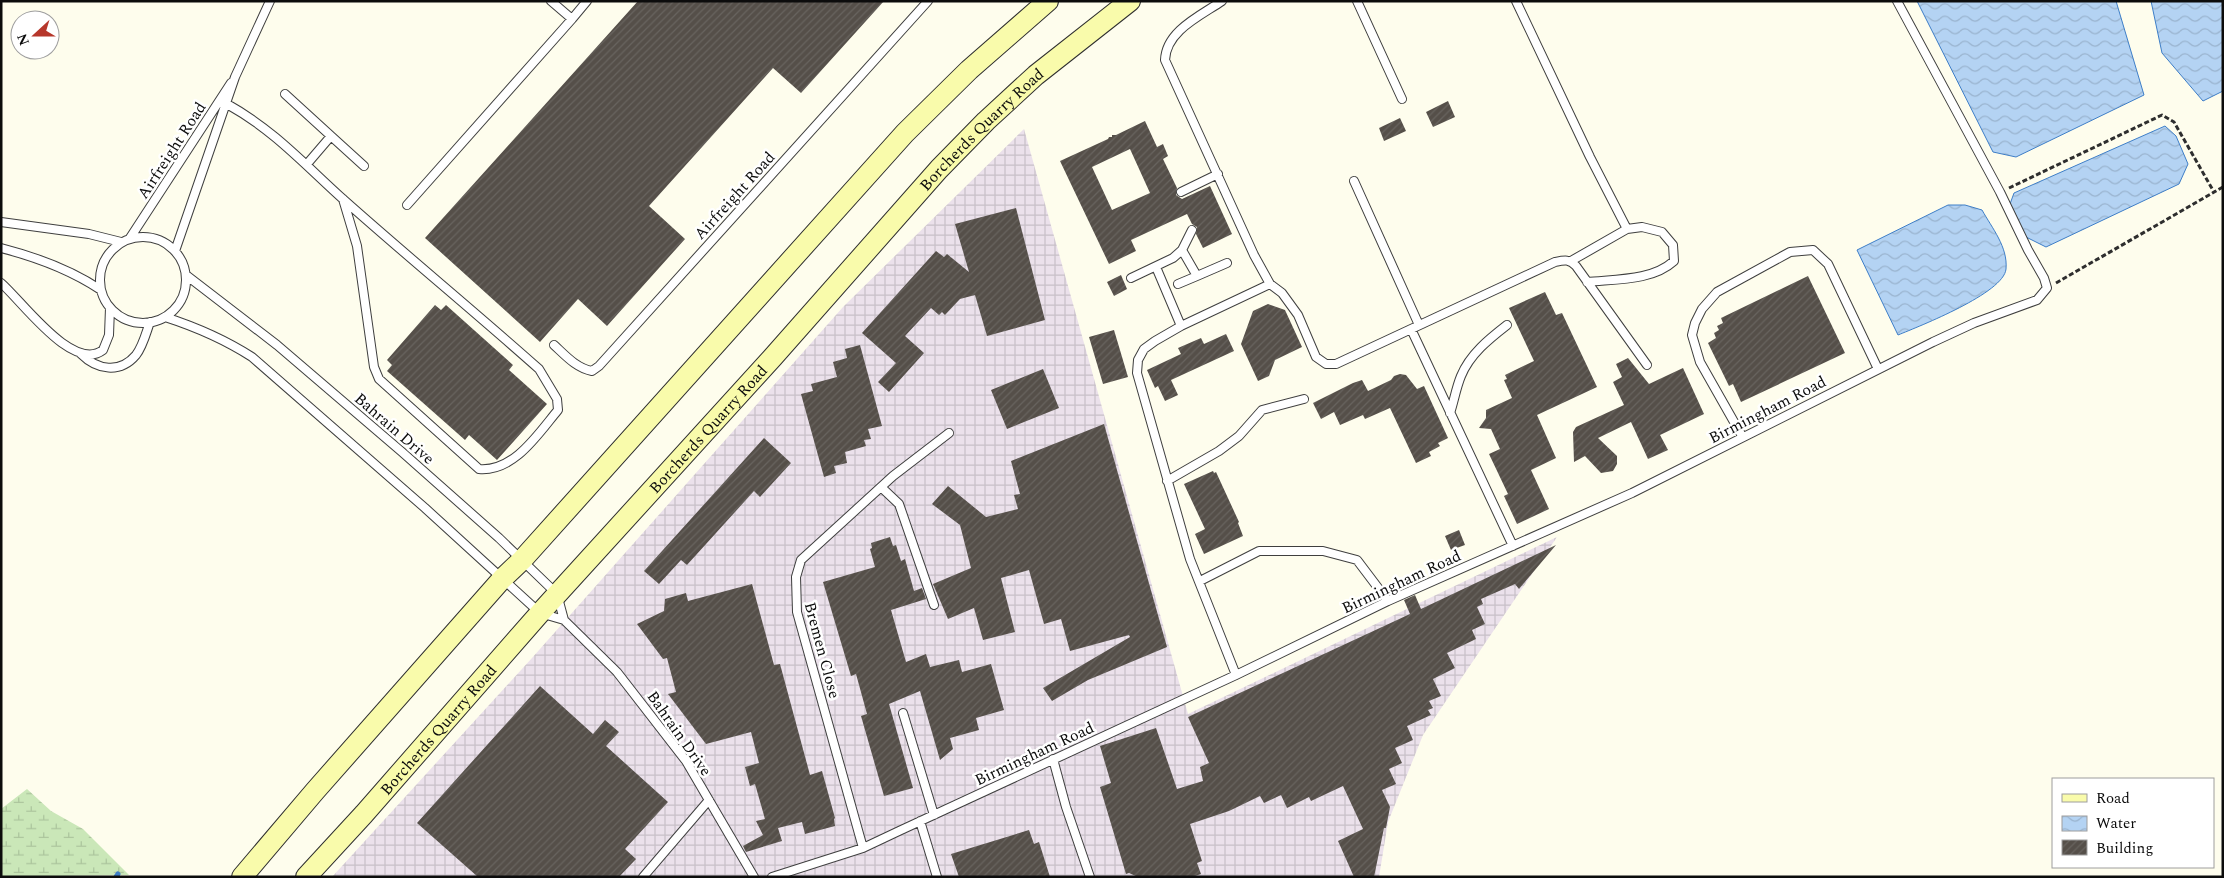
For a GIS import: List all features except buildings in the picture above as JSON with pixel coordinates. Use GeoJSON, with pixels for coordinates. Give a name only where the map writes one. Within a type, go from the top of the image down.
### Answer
{"type":"FeatureCollection","features":[{"type":"Feature","properties":{"kind":"main road"},"geometry":{"type":"LineString","coordinates":[[242,877],[315,791],[502,579],[522,560],[900,138],[974,65],[1048,1]]}},
{"type":"Feature","properties":{"kind":"main road","name":"Borcherds Quarry Road"},"geometry":{"type":"LineString","coordinates":[[306,877],[364,814],[557,594],[773,357],[954,153],[1036,75],[1130,1]]}},
{"type":"Feature","properties":{"kind":"lane","name":"Airfreight Road"},"geometry":{"type":"LineString","coordinates":[[175,251],[235,77],[270,1]]}},
{"type":"Feature","properties":{"kind":"lane"},"geometry":{"type":"LineString","coordinates":[[551,1],[572,19]]}},
{"type":"Feature","properties":{"kind":"lane"},"geometry":{"type":"LineString","coordinates":[[407,205],[587,1]]}},
{"type":"Feature","properties":{"kind":"lane","name":"Airfreight Road"},"geometry":{"type":"LineString","coordinates":[[554,345],[577,365],[586,370],[592,371],[599,366],[928,1]]}},
{"type":"Feature","properties":{"kind":"lane"},"geometry":{"type":"LineString","coordinates":[[1222,1],[1185,26],[1170,41],[1166,46],[1165,60],[1254,255],[1270,284],[1282,293],[1298,315],[1316,357],[1326,364],[1336,364],[1344,361],[1555,262],[1570,261],[1627,229],[1651,228],[1662,232],[1673,245],[1674,261],[1663,270],[1640,276],[1587,282]]}},
{"type":"Feature","properties":{"kind":"lane"},"geometry":{"type":"LineString","coordinates":[[1357,1],[1402,98]]}},
{"type":"Feature","properties":{"kind":"lane"},"geometry":{"type":"LineString","coordinates":[[1516,1],[1590,157],[1627,229]]}},
{"type":"Feature","properties":{"kind":"lane"},"geometry":{"type":"LineString","coordinates":[[1897,1],[2000,192],[2044,278],[2047,288]]}},
{"type":"Feature","properties":{"kind":"lane","name":"Airfreight Road"},"geometry":{"type":"LineString","coordinates":[[130,238],[235,77]]}},
{"type":"Feature","properties":{"kind":"lane"},"geometry":{"type":"LineString","coordinates":[[285,94],[364,166]]}},
{"type":"Feature","properties":{"kind":"lane"},"geometry":{"type":"LineString","coordinates":[[227,104],[259,123],[307,164],[343,199],[539,369],[553,390],[557,399],[558,410],[536,436],[508,464],[498,468],[479,469],[379,379],[374,367],[357,246],[343,199]]}},
{"type":"Feature","properties":{"kind":"lane"},"geometry":{"type":"LineString","coordinates":[[307,164],[331,136]]}},
{"type":"Feature","properties":{"kind":"lane"},"geometry":{"type":"LineString","coordinates":[[1181,192],[1218,174]]}},
{"type":"Feature","properties":{"kind":"lane"},"geometry":{"type":"LineString","coordinates":[[1354,181],[1419,325]]}},
{"type":"Feature","properties":{"kind":"lane"},"geometry":{"type":"LineString","coordinates":[[1,222],[89,234],[121,242]]}},
{"type":"Feature","properties":{"kind":"lane"},"geometry":{"type":"LineString","coordinates":[[1131,278],[1173,258],[1182,250],[1192,230]]}},
{"type":"Feature","properties":{"kind":"lane"},"geometry":{"type":"LineString","coordinates":[[1,282],[60,342],[82,354],[93,356],[103,350],[109,335],[110,308],[101,290],[101,268],[112,249],[130,238],[142,236],[155,238],[166,243],[175,251],[183,262],[186,287],[182,299],[174,310],[165,317],[139,323],[128,320],[110,308]]}},
{"type":"Feature","properties":{"kind":"lane"},"geometry":{"type":"LineString","coordinates":[[1,248],[48,263],[88,281],[101,290]]}},
{"type":"Feature","properties":{"kind":"lane"},"geometry":{"type":"LineString","coordinates":[[1182,250],[1197,276]]}},
{"type":"Feature","properties":{"kind":"lane"},"geometry":{"type":"LineString","coordinates":[[1742,436],[1708,379],[1695,351],[1692,335],[1702,309],[1717,292],[1790,252],[1813,250],[1828,264],[1878,369]]}},
{"type":"Feature","properties":{"kind":"lane"},"geometry":{"type":"LineString","coordinates":[[1570,261],[1647,365]]}},
{"type":"Feature","properties":{"kind":"lane"},"geometry":{"type":"LineString","coordinates":[[1178,284],[1227,263]]}},
{"type":"Feature","properties":{"kind":"lane"},"geometry":{"type":"LineString","coordinates":[[1156,267],[1181,326]]}},
{"type":"Feature","properties":{"kind":"lane","name":"Bahrain Drive"},"geometry":{"type":"LineString","coordinates":[[186,275],[277,345],[402,452],[557,594]]}},
{"type":"Feature","properties":{"kind":"lane"},"geometry":{"type":"LineString","coordinates":[[1236,675],[1190,559],[1137,367],[1144,349],[1181,326],[1270,284]]}},
{"type":"Feature","properties":{"kind":"lane","name":"Birmingham Road"},"geometry":{"type":"LineString","coordinates":[[772,877],[863,848],[1236,675],[1388,601],[1632,493],[1742,436],[1974,323],[2037,300],[2047,288]]}},
{"type":"Feature","properties":{"kind":"lane","name":"Bahrain Drive"},"geometry":{"type":"LineString","coordinates":[[165,317],[229,342],[252,357],[425,508],[540,613],[564,620],[617,672],[652,714],[686,761],[754,877]]}},
{"type":"Feature","properties":{"kind":"lane"},"geometry":{"type":"LineString","coordinates":[[82,354],[90,363],[101,367],[118,368],[136,354],[150,322]]}},
{"type":"Feature","properties":{"kind":"lane"},"geometry":{"type":"LineString","coordinates":[[1450,413],[1460,377],[1466,366],[1482,346],[1507,324]]}},
{"type":"Feature","properties":{"kind":"lane"},"geometry":{"type":"LineString","coordinates":[[1411,329],[1512,546]]}},
{"type":"Feature","properties":{"kind":"lane"},"geometry":{"type":"LineString","coordinates":[[1167,480],[1219,451],[1238,436],[1262,410],[1304,399]]}},
{"type":"Feature","properties":{"kind":"lane","name":"Bremen Close"},"geometry":{"type":"LineString","coordinates":[[863,848],[797,612],[796,577],[801,560],[881,487],[949,433]]}},
{"type":"Feature","properties":{"kind":"lane"},"geometry":{"type":"LineString","coordinates":[[881,487],[899,504],[934,605]]}},
{"type":"Feature","properties":{"kind":"lane"},"geometry":{"type":"LineString","coordinates":[[1200,581],[1259,551],[1323,551],[1356,560],[1388,601]]}},
{"type":"Feature","properties":{"kind":"lane"},"geometry":{"type":"LineString","coordinates":[[557,594],[564,620]]}},
{"type":"Feature","properties":{"kind":"lane"},"geometry":{"type":"LineString","coordinates":[[903,713],[934,815]]}},
{"type":"Feature","properties":{"kind":"lane"},"geometry":{"type":"LineString","coordinates":[[1053,759],[1066,807],[1090,877]]}},
{"type":"Feature","properties":{"kind":"lane"},"geometry":{"type":"LineString","coordinates":[[643,877],[709,800]]}},
{"type":"Feature","properties":{"kind":"lane"},"geometry":{"type":"LineString","coordinates":[[920,821],[937,877]]}},
{"type":"Feature","properties":{"kind":"path"},"geometry":{"type":"LineString","coordinates":[[2000,192],[2162,115],[2174,122],[2214,192]]}},
{"type":"Feature","properties":{"kind":"path"},"geometry":{"type":"LineString","coordinates":[[2047,288],[2223,187]]}},
{"type":"Feature","properties":{"kind":"shaded area"},"geometry":{"type":"Polygon","coordinates":[[[1024,129],[1188,714],[1557,537],[1423,735],[1388,822],[1379,877],[332,877],[532,658],[843,307],[1024,129]]]}},
{"type":"Feature","properties":{"kind":"green space"},"geometry":{"type":"Polygon","coordinates":[[[27,789],[51,811],[83,829],[129,875],[1,877],[1,809],[27,789]]]}},
{"type":"Feature","properties":{"kind":"water"},"geometry":{"type":"Polygon","coordinates":[[[1917,1],[2116,1],[2144,95],[2016,157],[1993,152],[1917,1]]]}},
{"type":"Feature","properties":{"kind":"water"},"geometry":{"type":"Polygon","coordinates":[[[2151,1],[2223,1],[2223,91],[2203,101],[2162,53],[2151,1]]]}},
{"type":"Feature","properties":{"kind":"water"},"geometry":{"type":"Polygon","coordinates":[[[2165,126],[2176,136],[2188,164],[2179,184],[2046,247],[2026,237],[2010,204],[2014,193],[2165,126]]]}},
{"type":"Feature","properties":{"kind":"water"},"geometry":{"type":"Polygon","coordinates":[[[1948,205],[1965,205],[1982,210],[2002,245],[2006,269],[2002,278],[1977,298],[1960,308],[1898,335],[1857,250],[1948,205]]]}}]}
